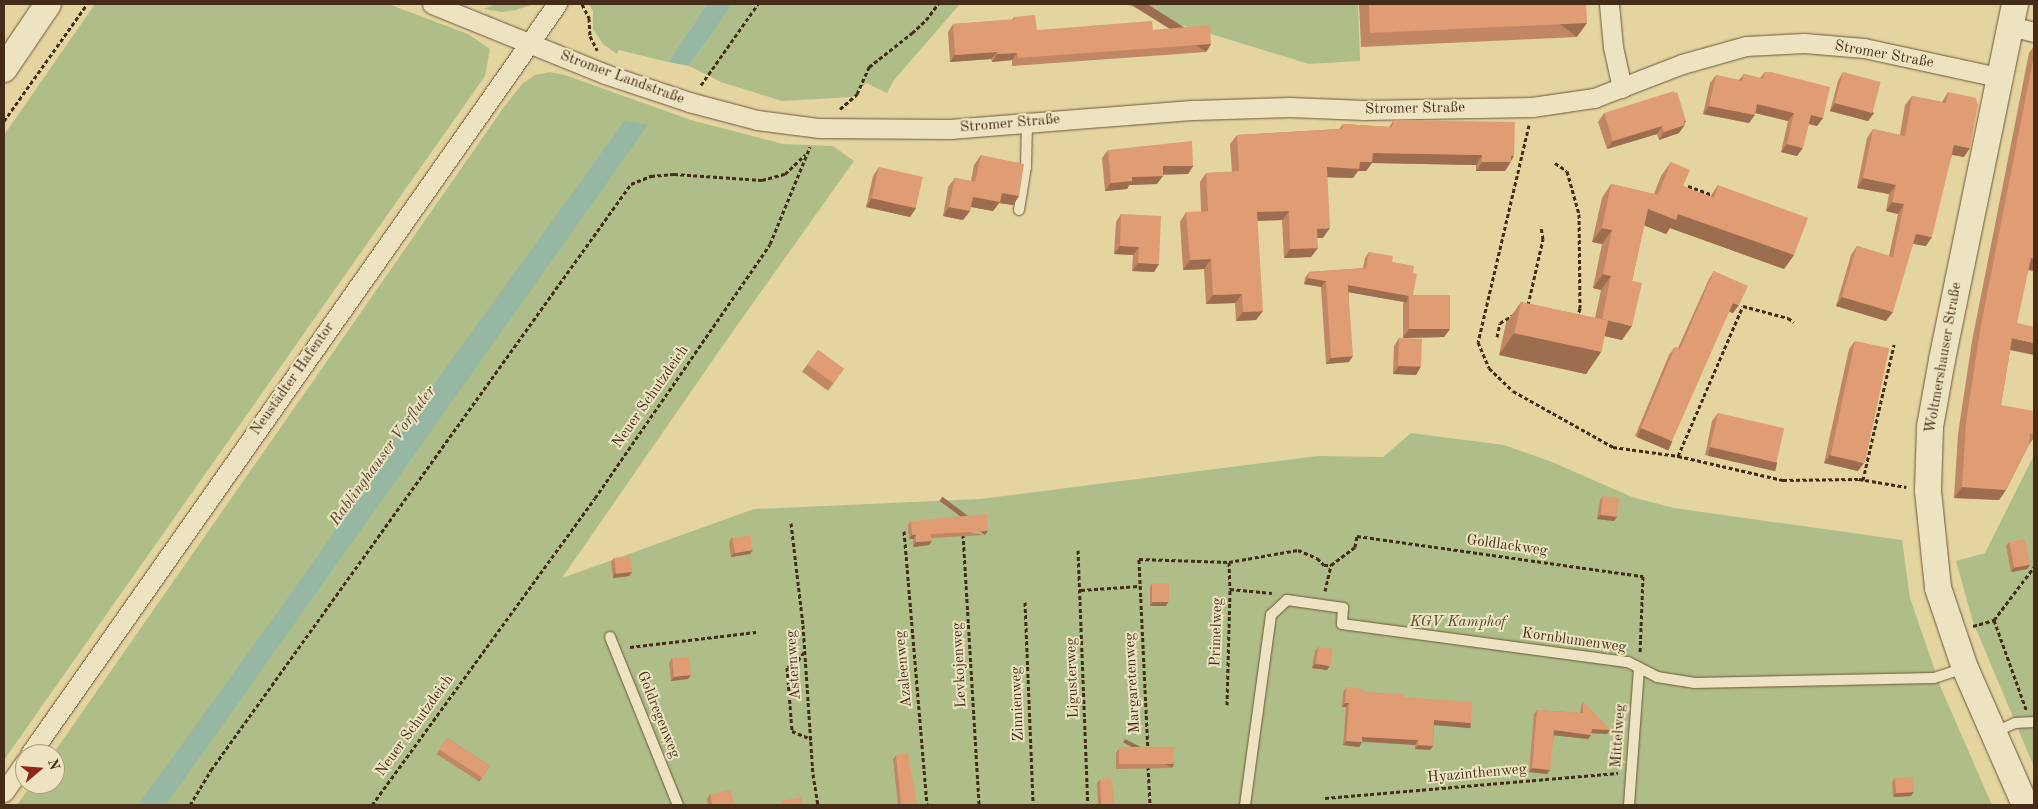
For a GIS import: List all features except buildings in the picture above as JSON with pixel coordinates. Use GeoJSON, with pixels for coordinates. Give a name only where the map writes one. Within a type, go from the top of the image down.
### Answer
{"type":"FeatureCollection","features":[{"type":"Feature","properties":{"kind":"street"},"geometry":{"type":"LineString","coordinates":[[4,69],[48,4]]}},
{"type":"Feature","properties":{"kind":"street","name":"Stromer Landstraße"},"geometry":{"type":"LineString","coordinates":[[432,4],[605,74],[690,102],[757,120],[819,128]]}},
{"type":"Feature","properties":{"kind":"street","name":"Neustädter Hafentor"},"geometry":{"type":"LineString","coordinates":[[37,744],[557,4]]}},
{"type":"Feature","properties":{"kind":"street"},"geometry":{"type":"LineString","coordinates":[[1609,4],[1613,47],[1622,88]]}},
{"type":"Feature","properties":{"kind":"street","name":"Woltmershauser Straße"},"geometry":{"type":"LineString","coordinates":[[2020,20],[1998,77],[1942,360],[1930,427],[1928,491],[1938,588],[1965,668],[2025,805]]}},
{"type":"Feature","properties":{"kind":"street","name":"Stromer Straße"},"geometry":{"type":"LineString","coordinates":[[819,128],[950,129],[1194,110],[1280,107],[1365,110],[1532,107],[1594,98],[1682,64],[1746,46],[1804,43],[1864,48],[1998,77]]}},
{"type":"Feature","properties":{"kind":"street"},"geometry":{"type":"LineString","coordinates":[[4,792],[15,776]]}},
{"type":"Feature","properties":{"kind":"lane"},"geometry":{"type":"LineString","coordinates":[[1019,210],[1026,167],[1027,122]]}},
{"type":"Feature","properties":{"kind":"lane"},"geometry":{"type":"LineString","coordinates":[[1245,805],[1271,615],[1287,600]]}},
{"type":"Feature","properties":{"kind":"lane","name":"Kornblumenweg"},"geometry":{"type":"LineString","coordinates":[[1287,600],[1343,608],[1342,624],[1628,662],[1657,677],[1694,683],[1934,678],[1965,668]]}},
{"type":"Feature","properties":{"kind":"lane","name":"Goldregenweg"},"geometry":{"type":"LineString","coordinates":[[610,637],[678,805]]}},
{"type":"Feature","properties":{"kind":"lane","name":"Mittelweg"},"geometry":{"type":"LineString","coordinates":[[1629,805],[1639,668]]}},
{"type":"Feature","properties":{"kind":"lane"},"geometry":{"type":"LineString","coordinates":[[1992,733],[2014,723],[2032,722]]}},
{"type":"Feature","properties":{"kind":"path"},"geometry":{"type":"LineString","coordinates":[[4,121],[87,4]]}},
{"type":"Feature","properties":{"kind":"path"},"geometry":{"type":"LineString","coordinates":[[582,4],[589,18],[590,36],[605,74]]}},
{"type":"Feature","properties":{"kind":"path"},"geometry":{"type":"LineString","coordinates":[[690,102],[758,4]]}},
{"type":"Feature","properties":{"kind":"path","name":"Neuer Schutzdeich"},"geometry":{"type":"LineString","coordinates":[[372,805],[595,498],[770,244],[819,128],[857,94],[869,67],[912,34],[938,4]]}},
{"type":"Feature","properties":{"kind":"path"},"geometry":{"type":"LineString","coordinates":[[1532,107],[1478,342],[1489,368],[1513,391],[1613,447],[1678,456],[1783,480],[1863,480],[1928,491]]}},
{"type":"Feature","properties":{"kind":"path"},"geometry":{"type":"LineString","coordinates":[[190,805],[216,762],[630,184],[651,176],[674,174],[762,180],[785,174],[807,153]]}},
{"type":"Feature","properties":{"kind":"path"},"geometry":{"type":"LineString","coordinates":[[1555,163],[1567,171],[1579,214],[1580,308],[1576,325]]}},
{"type":"Feature","properties":{"kind":"path"},"geometry":{"type":"LineString","coordinates":[[1688,186],[1724,200]]}},
{"type":"Feature","properties":{"kind":"path"},"geometry":{"type":"LineString","coordinates":[[1527,306],[1543,239],[1541,226]]}},
{"type":"Feature","properties":{"kind":"path"},"geometry":{"type":"LineString","coordinates":[[1678,456],[1743,306],[1788,318],[1794,322]]}},
{"type":"Feature","properties":{"kind":"path"},"geometry":{"type":"LineString","coordinates":[[1497,337],[1500,323],[1515,314],[1520,315]]}},
{"type":"Feature","properties":{"kind":"path"},"geometry":{"type":"LineString","coordinates":[[1863,480],[1894,345]]}},
{"type":"Feature","properties":{"kind":"path","name":"Asternweg"},"geometry":{"type":"LineString","coordinates":[[791,523],[818,805]]}},
{"type":"Feature","properties":{"kind":"path","name":"Azaleenweg"},"geometry":{"type":"LineString","coordinates":[[904,531],[927,805]]}},
{"type":"Feature","properties":{"kind":"path","name":"Levkojenweg"},"geometry":{"type":"LineString","coordinates":[[963,533],[979,805]]}},
{"type":"Feature","properties":{"kind":"path","name":"Goldlackweg"},"geometry":{"type":"LineString","coordinates":[[1330,565],[1355,547],[1357,536],[1643,576],[1639,668]]}},
{"type":"Feature","properties":{"kind":"path","name":"Ligusterweg"},"geometry":{"type":"LineString","coordinates":[[1078,550],[1088,805]]}},
{"type":"Feature","properties":{"kind":"path"},"geometry":{"type":"LineString","coordinates":[[1230,589],[1229,562],[1298,550],[1317,558],[1324,565],[1330,565],[1322,605]]}},
{"type":"Feature","properties":{"kind":"path","name":"Margaretenweg"},"geometry":{"type":"LineString","coordinates":[[1148,755],[1139,559],[1229,562]]}},
{"type":"Feature","properties":{"kind":"path"},"geometry":{"type":"LineString","coordinates":[[2032,722],[1994,620],[2034,567]]}},
{"type":"Feature","properties":{"kind":"path"},"geometry":{"type":"LineString","coordinates":[[1081,590],[1139,586]]}},
{"type":"Feature","properties":{"kind":"path","name":"Primelweg"},"geometry":{"type":"LineString","coordinates":[[1227,705],[1230,589],[1278,594],[1287,600]]}},
{"type":"Feature","properties":{"kind":"path","name":"Zinnienweg"},"geometry":{"type":"LineString","coordinates":[[1025,602],[1033,805]]}},
{"type":"Feature","properties":{"kind":"path"},"geometry":{"type":"LineString","coordinates":[[614,649],[756,632]]}},
{"type":"Feature","properties":{"kind":"path"},"geometry":{"type":"LineString","coordinates":[[804,652],[797,662],[787,668],[787,676],[792,731],[811,739]]}},
{"type":"Feature","properties":{"kind":"path"},"geometry":{"type":"LineString","coordinates":[[1148,765],[1150,805]]}},
{"type":"Feature","properties":{"kind":"path","name":"Hyazinthenweg"},"geometry":{"type":"LineString","coordinates":[[1325,798],[1631,772]]}},
{"type":"Feature","properties":{"kind":"green space"},"geometry":{"type":"Polygon","coordinates":[[[95,4],[388,4],[468,34],[490,49],[485,76],[4,760],[4,135],[95,4]]]}},
{"type":"Feature","properties":{"kind":"green space"},"geometry":{"type":"Polygon","coordinates":[[[495,4],[534,4],[502,12],[484,9],[495,4]]]}},
{"type":"Feature","properties":{"kind":"green space"},"geometry":{"type":"Polygon","coordinates":[[[589,4],[707,4],[668,62],[619,50],[617,54],[603,44],[593,29],[593,11],[589,4]]]}},
{"type":"Feature","properties":{"kind":"green space"},"geometry":{"type":"Polygon","coordinates":[[[733,4],[960,4],[894,80],[887,93],[866,83],[852,97],[782,101],[721,82],[689,66],[733,4]]]}},
{"type":"Feature","properties":{"kind":"green space"},"geometry":{"type":"Polygon","coordinates":[[[1126,4],[1358,4],[1360,61],[1309,64],[1159,18],[1126,4]]]}},
{"type":"Feature","properties":{"kind":"green space","name":"KGV Kamphof"},"geometry":{"type":"Polygon","coordinates":[[[550,72],[565,75],[691,120],[783,144],[833,146],[854,161],[733,331],[562,578],[754,509],[980,499],[1318,456],[1383,457],[1411,433],[1504,445],[1552,462],[1632,497],[1674,508],[1902,540],[1910,598],[1941,688],[1992,805],[17,805],[25,794],[65,794],[65,744],[60,744],[504,107],[522,84],[535,75],[550,72]]]}},
{"type":"Feature","properties":{"kind":"green space"},"geometry":{"type":"Polygon","coordinates":[[[2034,455],[2034,767],[1973,622],[1956,561],[1985,553],[2034,455]]]}},
{"type":"Feature","properties":{"kind":"shaded area"},"geometry":{"type":"Polygon","coordinates":[[[707,4],[733,4],[689,66],[668,62],[707,4]]]}},
{"type":"Feature","properties":{"kind":"shaded area"},"geometry":{"type":"Polygon","coordinates":[[[625,120],[648,125],[166,805],[138,805],[305,574],[357,499],[390,445],[625,120]]]}},
{"type":"Feature","properties":{"kind":"water label","name":"Rablinghauser Vorfluter"},"geometry":{"type":"Point","coordinates":[383,456]}}]}
